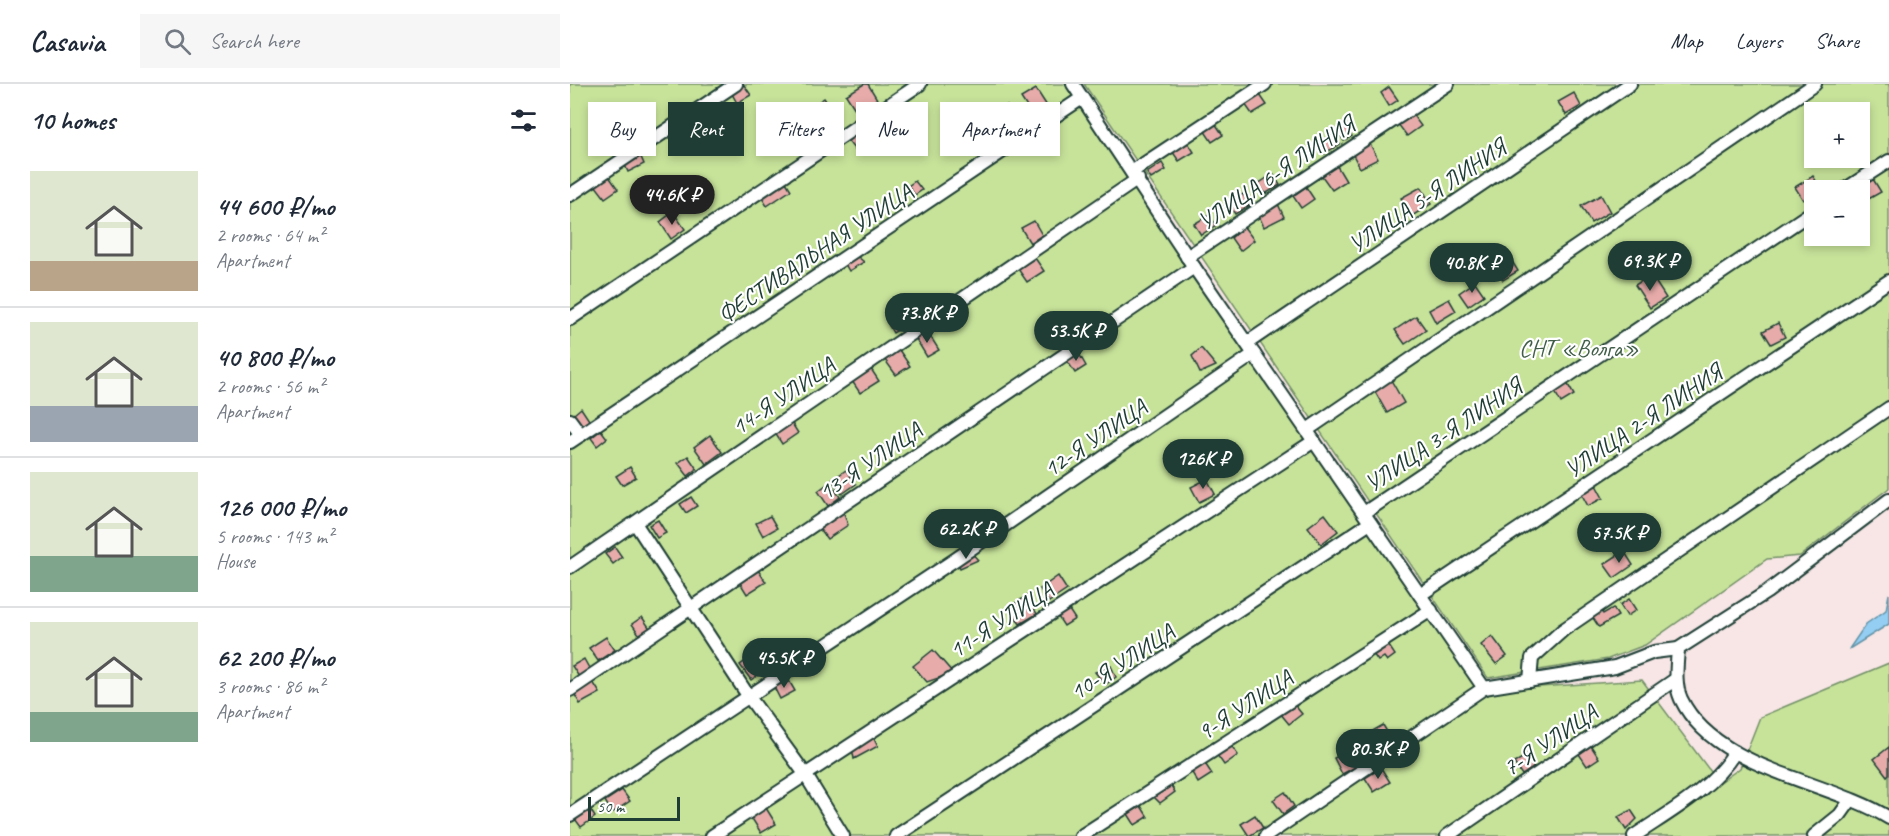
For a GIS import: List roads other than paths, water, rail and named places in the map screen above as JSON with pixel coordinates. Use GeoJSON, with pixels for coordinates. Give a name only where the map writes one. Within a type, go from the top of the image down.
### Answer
{"type":"FeatureCollection","features":[{"type":"Feature","properties":{"kind":"street"},"geometry":{"type":"LineString","coordinates":[[570,195],[736,84]]}},
{"type":"Feature","properties":{"kind":"street"},"geometry":{"type":"LineString","coordinates":[[570,320],[920,84]]}},
{"type":"Feature","properties":{"kind":"street","name":"14-Я УЛИЦА"},"geometry":{"type":"LineString","coordinates":[[570,567],[1265,84]]}},
{"type":"Feature","properties":{"kind":"street","name":"УЛИЦА 6-Я ЛИНИЯ"},"geometry":{"type":"LineString","coordinates":[[1191,262],[1448,84]]}},
{"type":"Feature","properties":{"kind":"street","name":"УЛИЦА 5-Я ЛИНИЯ"},"geometry":{"type":"LineString","coordinates":[[1247,343],[1630,84]]}},
{"type":"Feature","properties":{"kind":"street","name":"11-Я УЛИЦА"},"geometry":{"type":"LineString","coordinates":[[712,836],[1310,435],[1815,84]]}},
{"type":"Feature","properties":{"kind":"street"},"geometry":{"type":"LineString","coordinates":[[1078,88],[1191,262],[1484,688]]}},
{"type":"Feature","properties":{"kind":"street","name":"ФЕСТИВАЛЬНАЯ УЛИЦА"},"geometry":{"type":"LineString","coordinates":[[575,439],[1078,88]]}},
{"type":"Feature","properties":{"kind":"street"},"geometry":{"type":"LineString","coordinates":[[1860,180],[1889,161]]}},
{"type":"Feature","properties":{"kind":"street","name":"УЛИЦА 3-Я ЛИНИЯ"},"geometry":{"type":"LineString","coordinates":[[1367,518],[1804,218]]}},
{"type":"Feature","properties":{"kind":"street","name":"13-Я УЛИЦА"},"geometry":{"type":"LineString","coordinates":[[570,690],[1191,262]]}},
{"type":"Feature","properties":{"kind":"street","name":"УЛИЦА 2-Я ЛИНИЯ"},"geometry":{"type":"LineString","coordinates":[[1420,595],[1889,281]]}},
{"type":"Feature","properties":{"kind":"street","name":"12-Я УЛИЦА"},"geometry":{"type":"LineString","coordinates":[[570,815],[749,697],[1254,354]]}},
{"type":"Feature","properties":{"kind":"street"},"geometry":{"type":"LineString","coordinates":[[1530,681],[1532,658],[1563,630],[1889,408]]}},
{"type":"Feature","properties":{"kind":"street"},"geometry":{"type":"LineString","coordinates":[[570,420],[575,439]]}},
{"type":"Feature","properties":{"kind":"street"},"geometry":{"type":"LineString","coordinates":[[1266,836],[1484,688],[1615,667],[1654,652],[1678,649],[1767,592],[1889,500]]}},
{"type":"Feature","properties":{"kind":"street","name":"10-Я УЛИЦА"},"geometry":{"type":"LineString","coordinates":[[896,836],[1367,518]]}},
{"type":"Feature","properties":{"kind":"street"},"geometry":{"type":"LineString","coordinates":[[635,523],[749,697],[805,774],[843,836]]}},
{"type":"Feature","properties":{"kind":"street","name":"9-Я УЛИЦА"},"geometry":{"type":"LineString","coordinates":[[1081,836],[1431,610]]}},
{"type":"Feature","properties":{"kind":"street"},"geometry":{"type":"LineString","coordinates":[[1678,649],[1676,679],[1680,697],[1704,729],[1735,752],[1889,818]]}},
{"type":"Feature","properties":{"kind":"street","name":"7-Я УЛИЦА"},"geometry":{"type":"LineString","coordinates":[[1447,836],[1676,679]]}},
{"type":"Feature","properties":{"kind":"street"},"geometry":{"type":"LineString","coordinates":[[1635,836],[1708,786],[1735,752]]}},
{"type":"Feature","properties":{"kind":"street"},"geometry":{"type":"LineString","coordinates":[[1814,836],[1840,815],[1850,801]]}},
{"type":"Feature","properties":{"kind":"water"},"geometry":{"type":"Polygon","coordinates":[[[1889,594],[1889,624],[1849,649],[1866,624],[1886,610],[1889,594]]]}},
{"type":"Feature","properties":{"kind":"park label","name":"СНТ «Волга»"},"geometry":{"type":"Point","coordinates":[1579,348]}}]}
